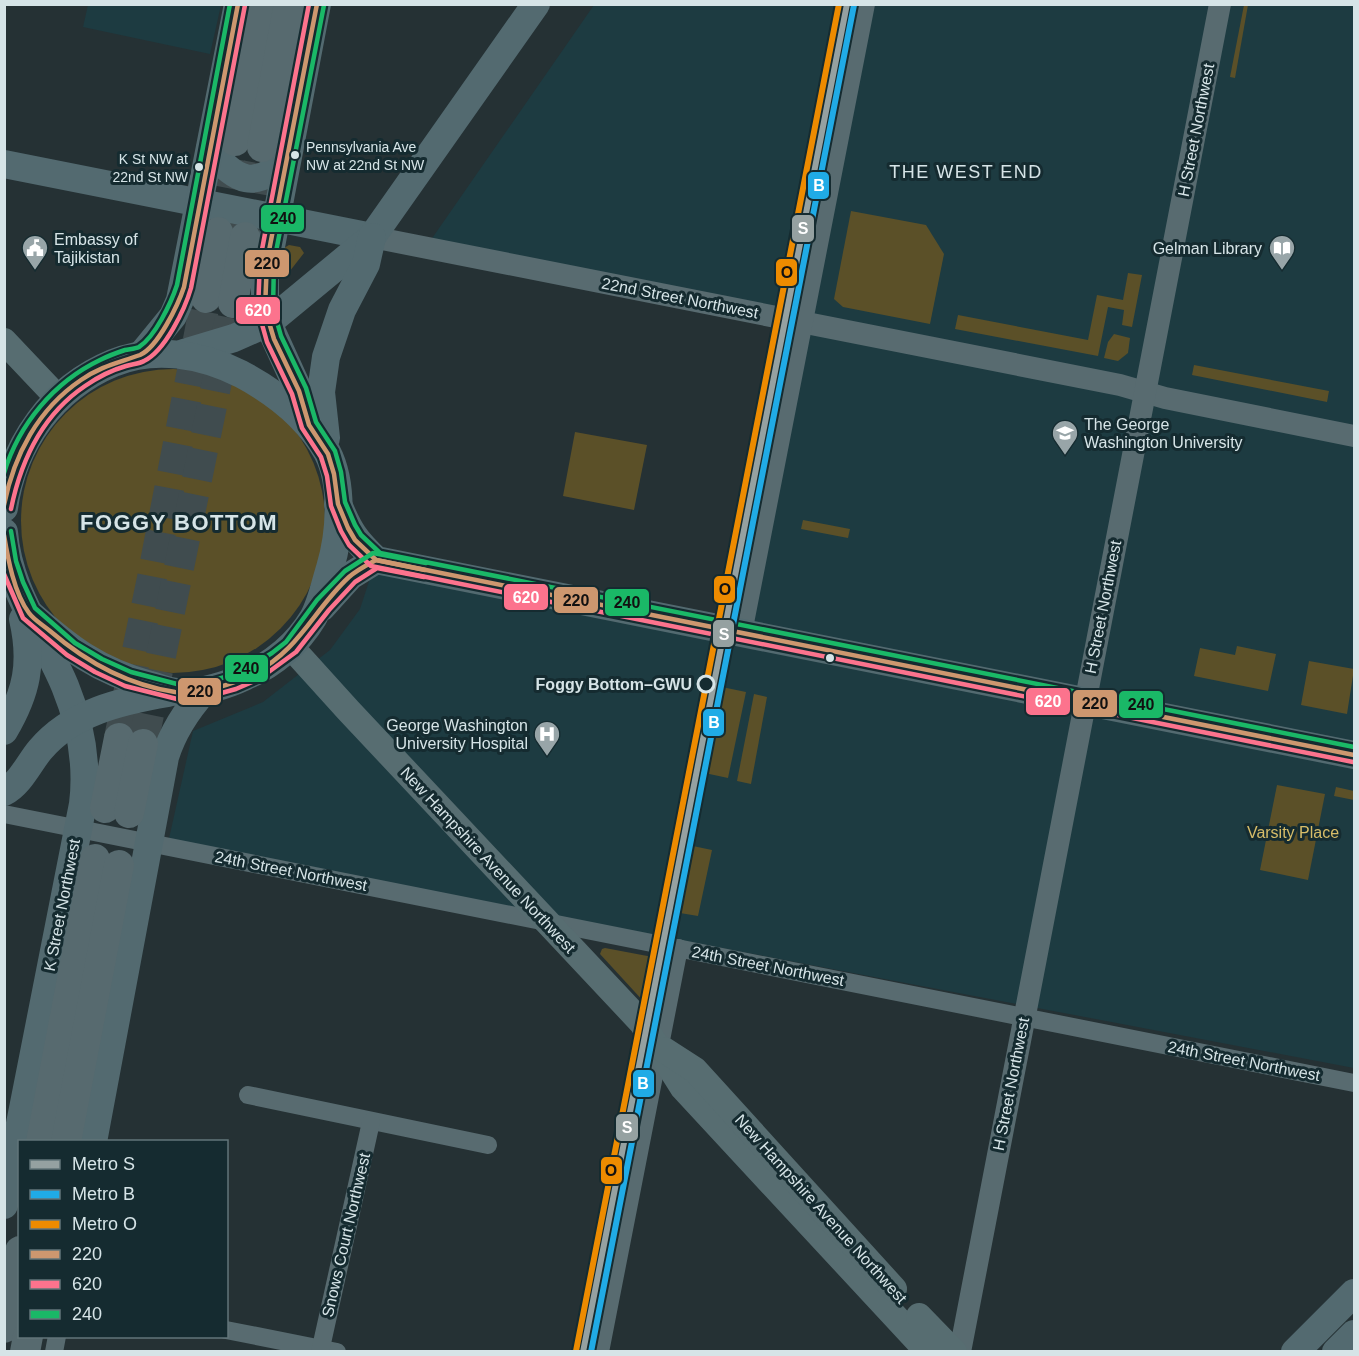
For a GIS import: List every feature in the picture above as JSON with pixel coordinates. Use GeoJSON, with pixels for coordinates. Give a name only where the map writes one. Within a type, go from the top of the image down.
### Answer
{"type":"FeatureCollection","features":[{"type":"Feature","properties":{"kind":"highway"},"geometry":{"type":"LineString","coordinates":[[248,149],[262,4]]}},
{"type":"Feature","properties":{"kind":"highway"},"geometry":{"type":"LineString","coordinates":[[248,149],[289,4]]}},
{"type":"Feature","properties":{"kind":"highway"},"geometry":{"type":"LineString","coordinates":[[219,301],[231,235]]}},
{"type":"Feature","properties":{"kind":"highway"},"geometry":{"type":"LineString","coordinates":[[117,810],[131,741]]}},
{"type":"Feature","properties":{"kind":"highway","name":"K Street Northwest"},"geometry":{"type":"LineString","coordinates":[[41,1140],[107,862],[66,1140]]}},
{"type":"Feature","properties":{"kind":"highway"},"geometry":{"type":"LineString","coordinates":[[7,1317],[18,1261]]}},
{"type":"Feature","properties":{"kind":"highway"},"geometry":{"type":"LineString","coordinates":[[4,1275],[7,1317]]}},
{"type":"Feature","properties":{"kind":"main road"},"geometry":{"type":"LineString","coordinates":[[238,4],[248,149],[276,217],[265,278],[265,309],[268,323],[299,391],[309,425]]}},
{"type":"Feature","properties":{"kind":"main road"},"geometry":{"type":"LineString","coordinates":[[142,354],[173,316],[180,300],[200,202],[248,149],[317,4]]}},
{"type":"Feature","properties":{"kind":"main road"},"geometry":{"type":"LineString","coordinates":[[179,354],[217,344],[268,323],[372,237],[536,4]]}},
{"type":"Feature","properties":{"kind":"main road","name":"22nd Street Northwest"},"geometry":{"type":"LineString","coordinates":[[4,164],[372,237]]}},
{"type":"Feature","properties":{"kind":"main road"},"geometry":{"type":"LineString","coordinates":[[315,616],[333,556],[338,504],[334,474],[328,454],[321,392],[326,357],[342,310],[366,264],[372,237]]}},
{"type":"Feature","properties":{"kind":"main road"},"geometry":{"type":"LineString","coordinates":[[4,340],[58,398]]}},
{"type":"Feature","properties":{"kind":"main road"},"geometry":{"type":"LineString","coordinates":[[4,507],[12,468],[19,453],[28,436],[58,398],[80,380],[113,363],[142,354],[179,354],[209,360],[247,377],[282,400],[309,425],[328,454]]}},
{"type":"Feature","properties":{"kind":"main road"},"geometry":{"type":"LineString","coordinates":[[338,504],[355,540],[376,560],[1354,755]]}},
{"type":"Feature","properties":{"kind":"main road"},"geometry":{"type":"LineString","coordinates":[[4,532],[27,644],[27,675],[24,690],[4,731]]}},
{"type":"Feature","properties":{"kind":"main road"},"geometry":{"type":"LineString","coordinates":[[4,792],[12,788],[50,739],[77,720],[125,701],[176,692],[205,690],[255,672],[283,653],[350,576],[376,560]]}},
{"type":"Feature","properties":{"kind":"main road","name":"K Street Northwest"},"geometry":{"type":"LineString","coordinates":[[4,1205],[83,804],[86,767],[77,720],[65,685],[16,585]]}},
{"type":"Feature","properties":{"kind":"main road"},"geometry":{"type":"LineString","coordinates":[[29,614],[71,648],[99,666],[128,679],[176,692]]}},
{"type":"Feature","properties":{"kind":"main road","name":"New Hampshire Avenue Northwest"},"geometry":{"type":"LineString","coordinates":[[283,653],[547,922],[642,1023],[683,1088],[954,1352]]}},
{"type":"Feature","properties":{"kind":"main road"},"geometry":{"type":"LineString","coordinates":[[93,1140],[165,757],[185,713],[205,690]]}},
{"type":"Feature","properties":{"kind":"main road","name":"New Hampshire Avenue Northwest"},"geometry":{"type":"LineString","coordinates":[[808,1208],[928,1352]]}},
{"type":"Feature","properties":{"kind":"main road"},"geometry":{"type":"LineString","coordinates":[[1295,1352],[1354,1293]]}},
{"type":"Feature","properties":{"kind":"main road"},"geometry":{"type":"LineString","coordinates":[[1336,1352],[1354,1334]]}},
{"type":"Feature","properties":{"kind":"street"},"geometry":{"type":"LineString","coordinates":[[741,633],[864,4]]}},
{"type":"Feature","properties":{"kind":"street","name":"H Street Northwest"},"geometry":{"type":"LineString","coordinates":[[960,1352],[1220,4]]}},
{"type":"Feature","properties":{"kind":"street","name":"22nd Street Northwest"},"geometry":{"type":"LineString","coordinates":[[372,237],[1120,385],[1165,398],[1354,436]]}},
{"type":"Feature","properties":{"kind":"street","name":"24th Street Northwest"},"geometry":{"type":"LineString","coordinates":[[4,814],[1354,1083]]}},
{"type":"Feature","properties":{"kind":"street"},"geometry":{"type":"LineString","coordinates":[[600,1352],[679,948]]}},
{"type":"Feature","properties":{"kind":"street"},"geometry":{"type":"LineString","coordinates":[[248,1095],[488,1145]]}},
{"type":"Feature","properties":{"kind":"street","name":"Snows Court Northwest"},"geometry":{"type":"LineString","coordinates":[[326,1350],[371,1122]]}},
{"type":"Feature","properties":{"kind":"street"},"geometry":{"type":"LineString","coordinates":[[228,1330],[326,1350]]}},
{"type":"Feature","properties":{"kind":"shaded area"},"geometry":{"type":"Polygon","coordinates":[[[88,4],[221,5],[210,54],[83,27],[88,4]]]}},
{"type":"Feature","properties":{"kind":"shaded area","name":"The George Washington University"},"geometry":{"type":"Polygon","coordinates":[[[594,5],[1354,5],[1354,1068],[168,843],[193,731],[263,702],[330,650],[360,609],[376,560],[740,633],[802,323],[426,247],[594,5]]]}},
{"type":"Feature","properties":{"kind":"green space"},"geometry":{"type":"Polygon","coordinates":[[[1244,5],[1248,5],[1235,78],[1230,77],[1244,5]]]}},
{"type":"Feature","properties":{"kind":"green space"},"geometry":{"type":"Polygon","coordinates":[[[851,211],[926,225],[944,254],[930,324],[843,307],[834,299],[851,211]]]}},
{"type":"Feature","properties":{"kind":"green space"},"geometry":{"type":"Polygon","coordinates":[[[289,245],[300,247],[304,253],[286,276],[281,278],[279,277],[284,248],[289,245]]]}},
{"type":"Feature","properties":{"kind":"green space"},"geometry":{"type":"Polygon","coordinates":[[[1128,273],[1142,275],[1132,327],[1122,325],[1124,310],[1108,307],[1098,356],[955,329],[958,315],[1088,340],[1097,295],[1123,300],[1128,273]]]}},
{"type":"Feature","properties":{"kind":"green space"},"geometry":{"type":"Polygon","coordinates":[[[1114,334],[1130,338],[1128,353],[1118,361],[1104,358],[1108,342],[1114,334]]]}},
{"type":"Feature","properties":{"kind":"green space"},"geometry":{"type":"Polygon","coordinates":[[[1194,365],[1329,391],[1327,402],[1192,375],[1194,365]]]}},
{"type":"Feature","properties":{"kind":"green space"},"geometry":{"type":"Polygon","coordinates":[[[173,369],[203,372],[231,381],[257,395],[280,414],[299,437],[313,463],[322,491],[325,521],[322,551],[313,579],[299,605],[280,628],[257,647],[231,661],[203,670],[173,673],[143,670],[115,661],[89,647],[66,628],[47,605],[33,579],[24,551],[21,521],[24,491],[33,463],[47,437],[66,414],[89,395],[115,381],[143,372],[173,369]]]}},
{"type":"Feature","properties":{"kind":"green space"},"geometry":{"type":"Polygon","coordinates":[[[575,432],[647,445],[634,510],[563,496],[575,432]]]}},
{"type":"Feature","properties":{"kind":"green space"},"geometry":{"type":"Polygon","coordinates":[[[803,520],[850,529],[848,538],[801,529],[803,520]]]}},
{"type":"Feature","properties":{"kind":"green space"},"geometry":{"type":"Polygon","coordinates":[[[1237,646],[1276,654],[1268,691],[1194,676],[1200,648],[1235,655],[1237,646]]]}},
{"type":"Feature","properties":{"kind":"green space"},"geometry":{"type":"Polygon","coordinates":[[[1309,661],[1354,669],[1347,714],[1301,705],[1309,661]]]}},
{"type":"Feature","properties":{"kind":"green space"},"geometry":{"type":"Polygon","coordinates":[[[717,686],[746,692],[728,778],[700,772],[717,686]]]}},
{"type":"Feature","properties":{"kind":"green space"},"geometry":{"type":"Polygon","coordinates":[[[754,694],[767,697],[751,784],[737,781],[754,694]]]}},
{"type":"Feature","properties":{"kind":"green space","name":"Varsity Place"},"geometry":{"type":"Polygon","coordinates":[[[1277,785],[1325,794],[1308,880],[1260,870],[1277,785]]]}},
{"type":"Feature","properties":{"kind":"green space"},"geometry":{"type":"Polygon","coordinates":[[[1336,787],[1354,791],[1354,800],[1334,796],[1336,787]]]}},
{"type":"Feature","properties":{"kind":"green space"},"geometry":{"type":"Polygon","coordinates":[[[688,845],[712,850],[698,916],[674,912],[688,845]]]}},
{"type":"Feature","properties":{"kind":"green space"},"geometry":{"type":"Polygon","coordinates":[[[605,948],[658,958],[661,965],[653,1002],[645,1003],[600,954],[605,948]]]}},
{"type":"Feature","properties":{"kind":"tunnel"},"geometry":{"type":"LineString","coordinates":[[218,232],[235,144]]}},
{"type":"Feature","properties":{"kind":"tunnel"},"geometry":{"type":"LineString","coordinates":[[245,237],[261,151]]}},
{"type":"Feature","properties":{"kind":"tunnel"},"geometry":{"type":"LineString","coordinates":[[119,738],[206,298]]}},
{"type":"Feature","properties":{"kind":"tunnel"},"geometry":{"type":"LineString","coordinates":[[143,744],[233,303]]}},
{"type":"Feature","properties":{"kind":"metro line","name":"O"},"geometry":{"type":"LineString","coordinates":[[576,1351],[839,4]]}},
{"type":"Feature","properties":{"kind":"metro line","name":"S"},"geometry":{"type":"LineString","coordinates":[[583,1352],[847,4]]}},
{"type":"Feature","properties":{"kind":"metro line","name":"B"},"geometry":{"type":"LineString","coordinates":[[591,1352],[854,5]]}},
{"type":"Feature","properties":{"kind":"transit line","name":"240"},"geometry":{"type":"LineString","coordinates":[[4,473],[19,438],[40,406],[83,369],[112,355],[139,347],[151,336],[167,310],[177,285],[230,4]]}},
{"type":"Feature","properties":{"kind":"transit line","name":"220"},"geometry":{"type":"LineString","coordinates":[[4,505],[8,486],[21,451],[40,419],[52,405],[88,375],[147,351],[160,335],[177,304],[184,287],[238,4]]}},
{"type":"Feature","properties":{"kind":"transit line","name":"620"},"geometry":{"type":"LineString","coordinates":[[309,4],[260,260],[258,310],[267,342],[292,394],[302,428],[321,457],[327,476],[331,506],[341,531],[349,545],[371,566],[1353,762]]}},
{"type":"Feature","properties":{"kind":"transit line","name":"220"},"geometry":{"type":"LineString","coordinates":[[317,4],[267,261],[265,309],[274,339],[299,391],[309,425],[328,454],[334,474],[338,504],[348,528],[355,540],[376,560],[1354,755]]}},
{"type":"Feature","properties":{"kind":"transit line","name":"620"},"geometry":{"type":"LineString","coordinates":[[11,509],[27,456],[45,425],[70,398],[85,386],[105,374],[142,362],[152,356],[167,339],[184,307],[191,288],[245,5]]}},
{"type":"Feature","properties":{"kind":"transit line","name":"240"},"geometry":{"type":"LineString","coordinates":[[324,5],[274,262],[273,308],[281,336],[306,388],[316,422],[335,451],[341,472],[345,502],[355,525],[361,535],[380,553],[1354,747]]}},
{"type":"Feature","properties":{"kind":"transit line","name":"240"},"geometry":{"type":"LineString","coordinates":[[11,531],[16,561],[35,608],[75,643],[102,659],[131,672],[177,684],[204,683],[232,675],[272,653],[286,642],[317,600],[345,571],[373,553],[426,563]]}},
{"type":"Feature","properties":{"kind":"transit line","name":"220"},"geometry":{"type":"LineString","coordinates":[[4,535],[19,596],[33,618],[93,662],[124,678],[158,689],[185,693],[226,685],[270,664],[295,641],[349,577],[376,560],[425,570]]}},
{"type":"Feature","properties":{"kind":"transit line","name":"620"},"geometry":{"type":"LineString","coordinates":[[4,574],[23,618],[67,655],[125,686],[177,699],[207,697],[236,689],[259,679],[296,652],[329,610],[355,582],[377,568],[424,577]]}},
{"type":"Feature","properties":{"kind":"place","name":"Pennsylvania Ave NW at 22nd St NW"},"geometry":{"type":"Point","coordinates":[295,155]}},
{"type":"Feature","properties":{"kind":"place","name":"K St NW at 22nd St NW"},"geometry":{"type":"Point","coordinates":[199,167]}},
{"type":"Feature","properties":{"kind":"place","name":"Embassy of Tajikistan"},"geometry":{"type":"Point","coordinates":[35,271]}},
{"type":"Feature","properties":{"kind":"place","name":"Gelman Library"},"geometry":{"type":"Point","coordinates":[1282,271]}},
{"type":"Feature","properties":{"kind":"place","name":"The George Washington University"},"geometry":{"type":"Point","coordinates":[1065,456]}},
{"type":"Feature","properties":{"kind":"place","name":"Foggy Bottom–GWU"},"geometry":{"type":"Point","coordinates":[706,684]}},
{"type":"Feature","properties":{"kind":"place","name":"George Washington University Hospital"},"geometry":{"type":"Point","coordinates":[547,757]}},
{"type":"Feature","properties":{"kind":"district","name":"THE WEST END"},"geometry":{"type":"Point","coordinates":[966,172]}},
{"type":"Feature","properties":{"kind":"district","name":"FOGGY BOTTOM"},"geometry":{"type":"Point","coordinates":[179,522]}}]}
